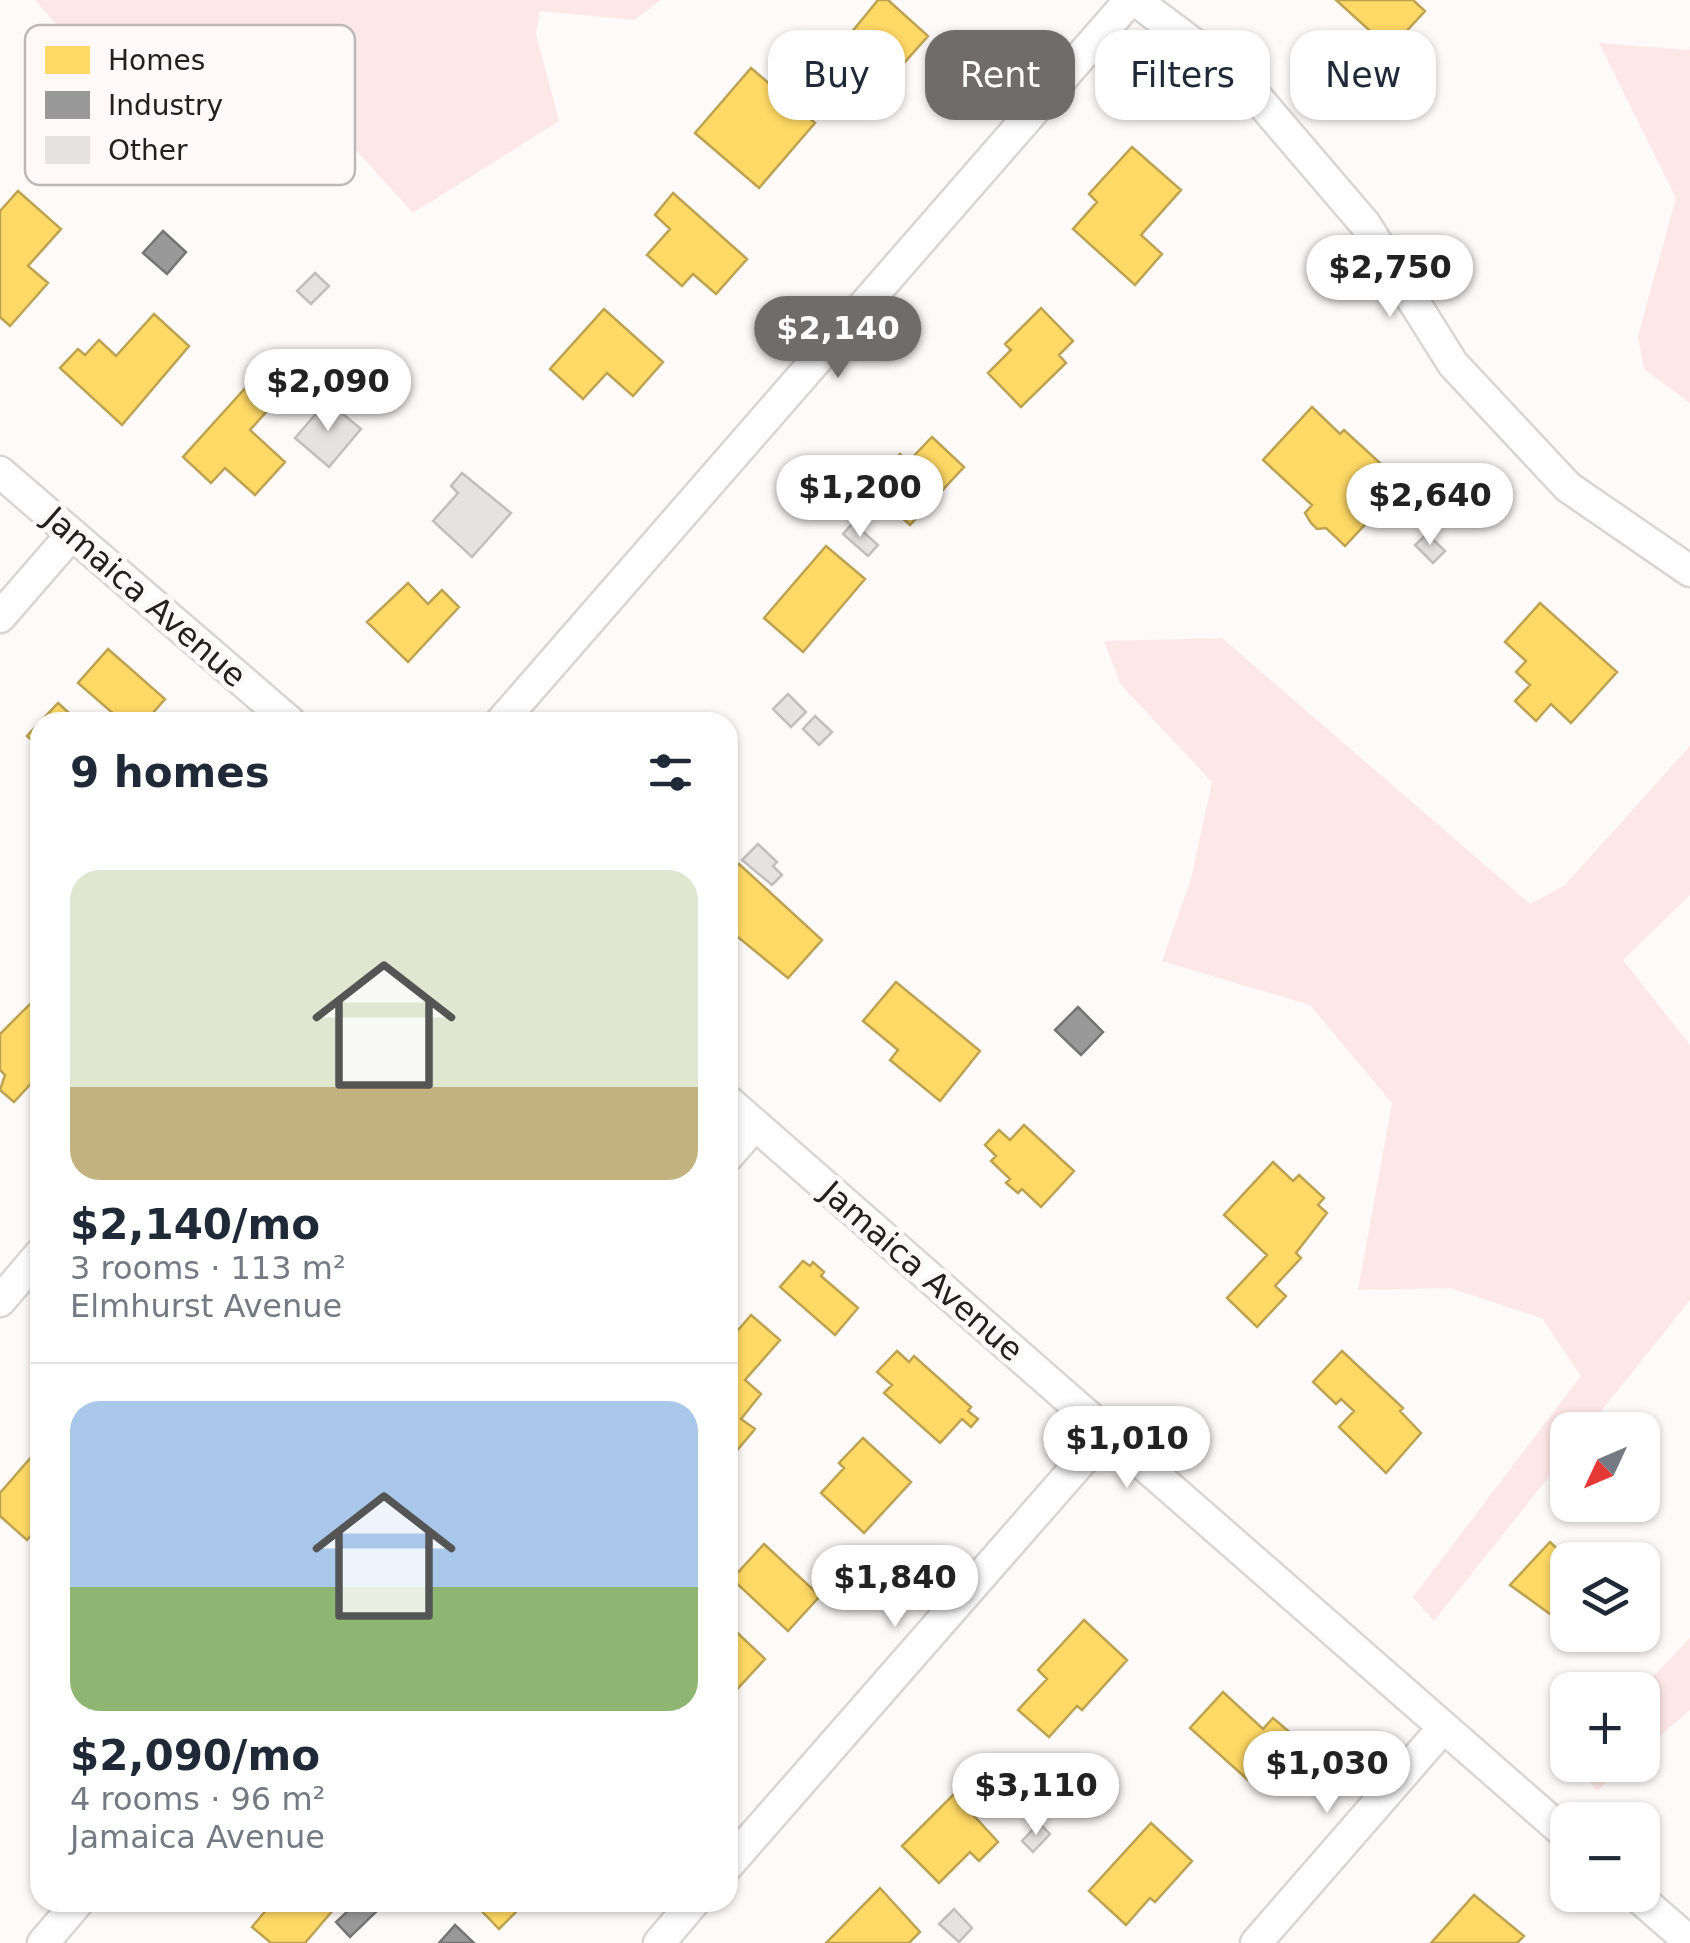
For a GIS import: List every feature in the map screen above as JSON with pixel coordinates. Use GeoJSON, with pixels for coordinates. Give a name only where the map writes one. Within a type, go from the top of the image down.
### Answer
{"type":"FeatureCollection","features":[{"type":"Feature","properties":{"kind":"street"},"geometry":{"type":"LineString","coordinates":[[509,712],[1132,0],[1242,80],[1364,224],[1453,364],[1568,487],[1690,570]]}},
{"type":"Feature","properties":{"kind":"street","name":"Jamaica Avenue"},"geometry":{"type":"LineString","coordinates":[[0,472],[278,712]]}},
{"type":"Feature","properties":{"kind":"street"},"geometry":{"type":"LineString","coordinates":[[0,617],[72,534]]}},
{"type":"Feature","properties":{"kind":"street","name":"Jamaica Avenue"},"geometry":{"type":"LineString","coordinates":[[738,1110],[1550,1820]]}},
{"type":"Feature","properties":{"kind":"street"},"geometry":{"type":"LineString","coordinates":[[738,1144],[755,1124]]}},
{"type":"Feature","properties":{"kind":"street"},"geometry":{"type":"LineString","coordinates":[[0,1300],[30,1266]]}},
{"type":"Feature","properties":{"kind":"street"},"geometry":{"type":"LineString","coordinates":[[738,1854],[1106,1433]]}},
{"type":"Feature","properties":{"kind":"street"},"geometry":{"type":"LineString","coordinates":[[1256,1943],[1443,1728]]}},
{"type":"Feature","properties":{"kind":"street"},"geometry":{"type":"LineString","coordinates":[[43,1943],[69,1912]]}},
{"type":"Feature","properties":{"kind":"street"},"geometry":{"type":"LineString","coordinates":[[659,1943],[685,1912]]}},
{"type":"Feature","properties":{"kind":"street"},"geometry":{"type":"LineString","coordinates":[[1656,1912],[1690,1942]]}},
{"type":"Feature","properties":{"kind":"shaded area"},"geometry":{"type":"Polygon","coordinates":[[[35,0],[661,0],[634,20],[540,11],[536,34],[559,121],[413,213],[355,149],[355,25],[57,25],[35,0]]]}},
{"type":"Feature","properties":{"kind":"shaded area"},"geometry":{"type":"Polygon","coordinates":[[[1599,43],[1689,50],[1690,46],[1690,403],[1644,369],[1638,336],[1676,198],[1599,43]]]}},
{"type":"Feature","properties":{"kind":"shaded area"},"geometry":{"type":"Polygon","coordinates":[[[1222,638],[1530,904],[1565,885],[1690,746],[1690,895],[1623,960],[1690,1045],[1690,1300],[1600,1412],[1554,1412],[1581,1376],[1542,1318],[1450,1288],[1358,1290],[1392,1103],[1310,1005],[1162,961],[1191,879],[1212,782],[1121,685],[1104,641],[1222,638]]]}},
{"type":"Feature","properties":{"kind":"shaded area"},"geometry":{"type":"Polygon","coordinates":[[[1550,1417],[1550,1475],[1434,1621],[1413,1597],[1550,1417]]]}},
{"type":"Feature","properties":{"kind":"shaded area"},"geometry":{"type":"Polygon","coordinates":[[[1690,1638],[1690,1710],[1660,1736],[1660,1672],[1690,1638]]]}},
{"type":"Feature","properties":{"kind":"shaded area"},"geometry":{"type":"Polygon","coordinates":[[[1590,1782],[1607,1782],[1597,1791],[1590,1782]]]}},
{"type":"Feature","properties":{"kind":"building: Homes"},"geometry":{"type":"Polygon","coordinates":[[[878,0],[888,0],[925,33],[925,39],[905,62],[905,30],[853,30],[878,0]]]}},
{"type":"Feature","properties":{"kind":"building: Homes"},"geometry":{"type":"Polygon","coordinates":[[[1336,0],[1413,0],[1425,11],[1408,30],[1369,30],[1336,0]]]}},
{"type":"Feature","properties":{"kind":"building: Homes"},"geometry":{"type":"Polygon","coordinates":[[[751,68],[768,83],[768,120],[815,123],[759,188],[695,133],[751,68]]]}},
{"type":"Feature","properties":{"kind":"building: Homes"},"geometry":{"type":"Polygon","coordinates":[[[1132,147],[1181,190],[1141,235],[1162,254],[1135,285],[1073,229],[1097,202],[1089,194],[1132,147]]]}},
{"type":"Feature","properties":{"kind":"building: Homes"},"geometry":{"type":"Polygon","coordinates":[[[18,191],[61,229],[28,266],[48,283],[10,326],[0,317],[0,211],[18,191]]]}},
{"type":"Feature","properties":{"kind":"building: Homes"},"geometry":{"type":"Polygon","coordinates":[[[673,193],[747,259],[716,294],[693,274],[682,286],[647,255],[670,229],[655,215],[673,193]]]}},
{"type":"Feature","properties":{"kind":"building: Homes"},"geometry":{"type":"Polygon","coordinates":[[[1041,308],[1073,341],[1059,355],[1066,363],[1021,407],[988,373],[1011,350],[1005,344],[1041,308]]]}},
{"type":"Feature","properties":{"kind":"building: Homes"},"geometry":{"type":"Polygon","coordinates":[[[604,309],[663,362],[633,396],[607,373],[583,399],[550,369],[604,309]]]}},
{"type":"Feature","properties":{"kind":"building: Homes"},"geometry":{"type":"Polygon","coordinates":[[[154,314],[189,346],[122,425],[60,368],[78,349],[85,355],[99,340],[116,356],[154,314]]]}},
{"type":"Feature","properties":{"kind":"building: Homes"},"geometry":{"type":"Polygon","coordinates":[[[248,385],[262,398],[267,393],[275,402],[250,430],[285,462],[255,495],[225,468],[211,483],[183,457],[248,385]]]}},
{"type":"Feature","properties":{"kind":"building: Homes"},"geometry":{"type":"Polygon","coordinates":[[[1312,407],[1340,434],[1344,430],[1403,484],[1345,546],[1326,528],[1317,529],[1311,523],[1305,513],[1312,505],[1263,460],[1312,407]]]}},
{"type":"Feature","properties":{"kind":"building: Homes"},"geometry":{"type":"Polygon","coordinates":[[[932,437],[964,467],[910,525],[869,487],[900,454],[908,462],[932,437]]]}},
{"type":"Feature","properties":{"kind":"building: Homes"},"geometry":{"type":"Polygon","coordinates":[[[826,546],[865,579],[803,652],[764,618],[826,546]]]}},
{"type":"Feature","properties":{"kind":"building: Homes"},"geometry":{"type":"Polygon","coordinates":[[[408,583],[428,604],[442,590],[459,607],[408,662],[367,622],[408,583]]]}},
{"type":"Feature","properties":{"kind":"building: Homes"},"geometry":{"type":"Polygon","coordinates":[[[1540,603],[1617,672],[1571,723],[1551,704],[1536,721],[1515,701],[1530,685],[1516,672],[1526,661],[1505,642],[1540,603]]]}},
{"type":"Feature","properties":{"kind":"building: Homes"},"geometry":{"type":"Polygon","coordinates":[[[108,649],[165,699],[154,712],[111,712],[78,683],[108,649]]]}},
{"type":"Feature","properties":{"kind":"building: Homes"},"geometry":{"type":"Polygon","coordinates":[[[58,703],[68,712],[49,712],[58,703]]]}},
{"type":"Feature","properties":{"kind":"building: Homes"},"geometry":{"type":"Polygon","coordinates":[[[738,865],[822,940],[788,978],[738,937],[738,865]]]}},
{"type":"Feature","properties":{"kind":"building: Homes"},"geometry":{"type":"Polygon","coordinates":[[[896,982],[980,1051],[940,1101],[890,1060],[898,1050],[863,1021],[896,982]]]}},
{"type":"Feature","properties":{"kind":"building: Homes"},"geometry":{"type":"Polygon","coordinates":[[[30,1004],[30,1085],[14,1102],[0,1090],[5,1075],[0,1070],[0,1034],[30,1004]]]}},
{"type":"Feature","properties":{"kind":"building: Homes"},"geometry":{"type":"Polygon","coordinates":[[[1024,1125],[1074,1171],[1041,1207],[1022,1189],[1018,1193],[1006,1183],[1010,1179],[991,1161],[996,1156],[985,1145],[999,1130],[1010,1140],[1024,1125]]]}},
{"type":"Feature","properties":{"kind":"building: Homes"},"geometry":{"type":"Polygon","coordinates":[[[1273,1162],[1293,1181],[1299,1175],[1324,1198],[1318,1205],[1327,1213],[1296,1253],[1301,1258],[1275,1286],[1286,1296],[1257,1327],[1227,1298],[1267,1255],[1224,1215],[1273,1162]]]}},
{"type":"Feature","properties":{"kind":"building: Homes"},"geometry":{"type":"Polygon","coordinates":[[[803,1261],[810,1266],[813,1262],[824,1272],[821,1276],[858,1308],[835,1335],[780,1287],[803,1261]]]}},
{"type":"Feature","properties":{"kind":"building: Homes"},"geometry":{"type":"Polygon","coordinates":[[[751,1315],[780,1340],[745,1380],[761,1394],[741,1419],[755,1429],[738,1449],[738,1330],[751,1315]]]}},
{"type":"Feature","properties":{"kind":"building: Homes"},"geometry":{"type":"Polygon","coordinates":[[[897,1351],[909,1362],[914,1356],[971,1407],[968,1411],[978,1419],[971,1427],[962,1419],[940,1443],[884,1393],[892,1385],[877,1372],[897,1351]]]}},
{"type":"Feature","properties":{"kind":"building: Homes"},"geometry":{"type":"Polygon","coordinates":[[[1342,1351],[1403,1408],[1400,1411],[1421,1433],[1386,1473],[1339,1427],[1354,1411],[1341,1399],[1336,1404],[1313,1382],[1342,1351]]]}},
{"type":"Feature","properties":{"kind":"building: Homes"},"geometry":{"type":"Polygon","coordinates":[[[863,1438],[911,1482],[864,1533],[821,1493],[844,1468],[839,1463],[863,1438]]]}},
{"type":"Feature","properties":{"kind":"building: Homes"},"geometry":{"type":"Polygon","coordinates":[[[30,1458],[27,1540],[0,1516],[0,1493],[30,1458]]]}},
{"type":"Feature","properties":{"kind":"building: Homes"},"geometry":{"type":"Polygon","coordinates":[[[1550,1542],[1550,1614],[1510,1585],[1550,1542]]]}},
{"type":"Feature","properties":{"kind":"building: Homes"},"geometry":{"type":"Polygon","coordinates":[[[764,1544],[820,1596],[788,1631],[738,1585],[738,1572],[764,1544]]]}},
{"type":"Feature","properties":{"kind":"building: Homes"},"geometry":{"type":"Polygon","coordinates":[[[1084,1620],[1127,1660],[1082,1710],[1077,1706],[1049,1737],[1018,1710],[1047,1679],[1038,1670],[1084,1620]]]}},
{"type":"Feature","properties":{"kind":"building: Homes"},"geometry":{"type":"Polygon","coordinates":[[[738,1633],[765,1659],[738,1688],[738,1633]]]}},
{"type":"Feature","properties":{"kind":"building: Homes"},"geometry":{"type":"Polygon","coordinates":[[[1223,1692],[1263,1729],[1273,1718],[1293,1735],[1248,1780],[1190,1728],[1223,1692]]]}},
{"type":"Feature","properties":{"kind":"building: Homes"},"geometry":{"type":"Polygon","coordinates":[[[954,1794],[998,1842],[979,1861],[970,1852],[939,1883],[902,1846],[954,1794]]]}},
{"type":"Feature","properties":{"kind":"building: Homes"},"geometry":{"type":"Polygon","coordinates":[[[1151,1823],[1192,1861],[1155,1902],[1150,1898],[1126,1925],[1089,1891],[1151,1823]]]}},
{"type":"Feature","properties":{"kind":"building: Homes"},"geometry":{"type":"Polygon","coordinates":[[[880,1888],[920,1932],[909,1943],[826,1943],[880,1888]]]}},
{"type":"Feature","properties":{"kind":"building: Homes"},"geometry":{"type":"Polygon","coordinates":[[[1474,1895],[1524,1936],[1517,1943],[1431,1943],[1474,1895]]]}},
{"type":"Feature","properties":{"kind":"building: Homes"},"geometry":{"type":"Polygon","coordinates":[[[265,1912],[331,1912],[305,1943],[271,1943],[252,1927],[265,1912]]]}},
{"type":"Feature","properties":{"kind":"building: Homes"},"geometry":{"type":"Polygon","coordinates":[[[483,1912],[516,1912],[499,1929],[483,1912]]]}},
{"type":"Feature","properties":{"kind":"building: Industry"},"geometry":{"type":"Polygon","coordinates":[[[163,231],[186,252],[167,274],[143,253],[163,231]]]}},
{"type":"Feature","properties":{"kind":"building: Industry"},"geometry":{"type":"Polygon","coordinates":[[[1078,1007],[1103,1032],[1081,1055],[1055,1030],[1078,1007]]]}},
{"type":"Feature","properties":{"kind":"building: Industry"},"geometry":{"type":"Polygon","coordinates":[[[347,1912],[376,1912],[350,1937],[336,1922],[347,1912]]]}},
{"type":"Feature","properties":{"kind":"building: Industry"},"geometry":{"type":"Polygon","coordinates":[[[455,1925],[474,1943],[439,1943],[455,1925]]]}},
{"type":"Feature","properties":{"kind":"building: Other"},"geometry":{"type":"Polygon","coordinates":[[[315,273],[329,286],[311,304],[297,291],[315,273]]]}},
{"type":"Feature","properties":{"kind":"building: Other"},"geometry":{"type":"Polygon","coordinates":[[[327,401],[361,429],[329,467],[295,438],[327,401]]]}},
{"type":"Feature","properties":{"kind":"building: Other"},"geometry":{"type":"Polygon","coordinates":[[[462,473],[511,513],[472,557],[433,521],[458,493],[451,486],[462,473]]]}},
{"type":"Feature","properties":{"kind":"building: Other"},"geometry":{"type":"Polygon","coordinates":[[[853,523],[878,545],[868,556],[843,534],[853,523]]]}},
{"type":"Feature","properties":{"kind":"building: Other"},"geometry":{"type":"Polygon","coordinates":[[[1427,534],[1445,551],[1433,563],[1415,545],[1427,534]]]}},
{"type":"Feature","properties":{"kind":"building: Other"},"geometry":{"type":"Polygon","coordinates":[[[788,694],[806,712],[791,727],[773,709],[788,694]]]}},
{"type":"Feature","properties":{"kind":"building: Other"},"geometry":{"type":"Polygon","coordinates":[[[815,716],[832,732],[819,745],[803,729],[815,716]]]}},
{"type":"Feature","properties":{"kind":"building: Other"},"geometry":{"type":"Polygon","coordinates":[[[758,844],[777,862],[773,866],[782,875],[772,885],[742,860],[758,844]]]}},
{"type":"Feature","properties":{"kind":"building: Other"},"geometry":{"type":"Polygon","coordinates":[[[1039,1823],[1050,1834],[1033,1852],[1022,1841],[1039,1823]]]}},
{"type":"Feature","properties":{"kind":"building: Other"},"geometry":{"type":"Polygon","coordinates":[[[954,1909],[972,1928],[959,1942],[939,1924],[954,1909]]]}}]}
